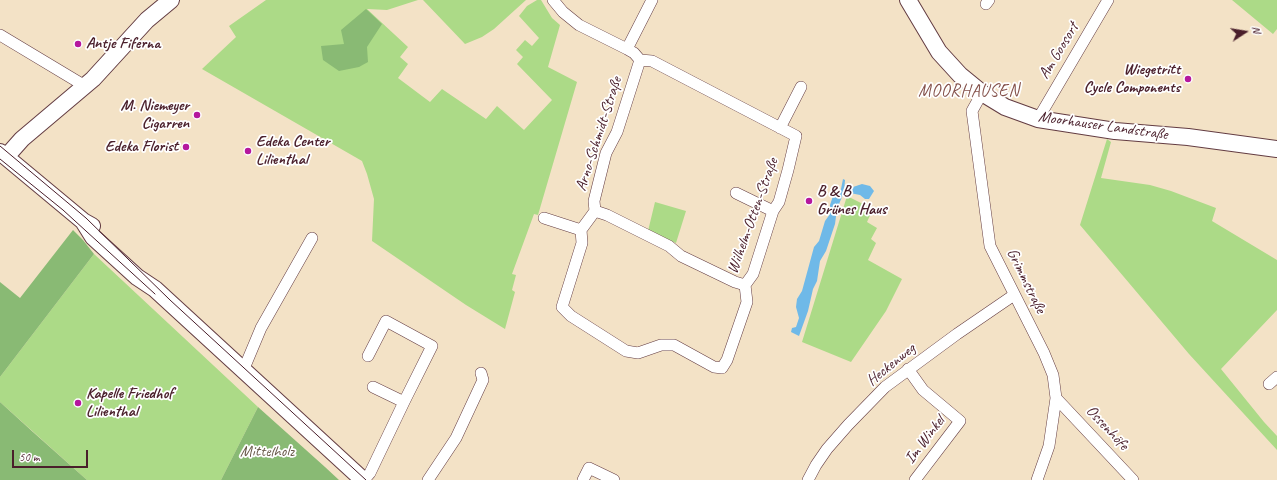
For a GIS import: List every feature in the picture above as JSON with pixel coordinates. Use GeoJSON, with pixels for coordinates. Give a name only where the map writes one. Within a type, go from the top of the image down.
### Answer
{"type":"FeatureCollection","features":[{"type":"Feature","properties":{"kind":"street"},"geometry":{"type":"LineString","coordinates":[[171,0],[147,20],[85,86],[3,154],[83,222],[103,233],[142,273],[155,289],[364,480],[370,473],[432,346],[386,321],[368,356]]}},
{"type":"Feature","properties":{"kind":"street","name":"Wilhelm-Otten-Straße"},"geometry":{"type":"LineString","coordinates":[[553,0],[563,12],[579,25],[634,53],[640,60],[652,61],[796,136],[779,202],[773,211],[753,274],[745,285],[747,302],[727,360],[722,368],[714,368],[674,345],[661,345],[638,353],[626,351],[570,316],[562,307],[582,243],[581,230]]}},
{"type":"Feature","properties":{"kind":"street"},"geometry":{"type":"LineString","coordinates":[[627,49],[652,0]]}},
{"type":"Feature","properties":{"kind":"street","name":"Moorhauser Landstraße"},"geometry":{"type":"LineString","coordinates":[[908,0],[939,52],[960,76],[982,93],[1005,107],[1038,119],[1115,131],[1188,137],[1277,149]]}},
{"type":"Feature","properties":{"kind":"street","name":"Am Goosort"},"geometry":{"type":"LineString","coordinates":[[1038,119],[1108,0]]}},
{"type":"Feature","properties":{"kind":"street"},"geometry":{"type":"LineString","coordinates":[[0,35],[85,86]]}},
{"type":"Feature","properties":{"kind":"street","name":"Arno-Schmidt-Straße"},"geometry":{"type":"LineString","coordinates":[[581,230],[595,212],[594,201],[606,153],[617,132],[640,60]]}},
{"type":"Feature","properties":{"kind":"street"},"geometry":{"type":"LineString","coordinates":[[780,128],[801,87]]}},
{"type":"Feature","properties":{"kind":"street","name":"Grimmstraße"},"geometry":{"type":"LineString","coordinates":[[982,93],[972,111],[990,246],[1053,375],[1056,398],[1050,446],[1037,480]]}},
{"type":"Feature","properties":{"kind":"street"},"geometry":{"type":"LineString","coordinates":[[736,193],[773,211]]}},
{"type":"Feature","properties":{"kind":"street"},"geometry":{"type":"LineString","coordinates":[[595,212],[607,214],[669,246],[681,256],[735,282],[745,285]]}},
{"type":"Feature","properties":{"kind":"street"},"geometry":{"type":"LineString","coordinates":[[544,218],[581,230]]}},
{"type":"Feature","properties":{"kind":"street"},"geometry":{"type":"LineString","coordinates":[[243,370],[261,328],[312,238]]}},
{"type":"Feature","properties":{"kind":"street","name":"Heckenweg"},"geometry":{"type":"LineString","coordinates":[[808,480],[827,449],[885,387],[908,369],[1014,295]]}},
{"type":"Feature","properties":{"kind":"street","name":"Im Winkel"},"geometry":{"type":"LineString","coordinates":[[908,369],[923,390],[960,421],[916,480]]}},
{"type":"Feature","properties":{"kind":"street"},"geometry":{"type":"LineString","coordinates":[[428,480],[456,438],[482,380],[481,373]]}},
{"type":"Feature","properties":{"kind":"street"},"geometry":{"type":"LineString","coordinates":[[373,387],[404,402]]}},
{"type":"Feature","properties":{"kind":"street","name":"Ossenhöfe"},"geometry":{"type":"LineString","coordinates":[[1056,398],[1134,480]]}},
{"type":"Feature","properties":{"kind":"street"},"geometry":{"type":"LineString","coordinates":[[583,480],[589,468],[614,480]]}},
{"type":"Feature","properties":{"kind":"green space"},"geometry":{"type":"Polygon","coordinates":[[[266,0],[418,0],[387,10],[367,9],[408,47],[400,57],[408,64],[398,78],[430,102],[442,89],[486,119],[497,106],[524,130],[552,100],[517,64],[523,57],[516,50],[525,40],[532,46],[539,38],[519,16],[527,6],[537,0],[541,0],[552,18],[560,25],[548,67],[577,82],[538,215],[534,214],[512,274],[516,275],[512,290],[515,292],[505,329],[466,305],[372,241],[374,199],[362,161],[202,69],[236,37],[229,26],[266,0]]]}},
{"type":"Feature","properties":{"kind":"green space"},"geometry":{"type":"Polygon","coordinates":[[[423,0],[526,0],[494,29],[482,37],[465,44],[423,0]]]}},
{"type":"Feature","properties":{"kind":"green space"},"geometry":{"type":"Polygon","coordinates":[[[1232,0],[1277,0],[1277,29],[1273,34],[1232,0]]]}},
{"type":"Feature","properties":{"kind":"green space"},"geometry":{"type":"Polygon","coordinates":[[[366,9],[382,24],[367,47],[368,62],[359,67],[339,71],[323,60],[321,46],[344,44],[341,30],[366,9]]]}},
{"type":"Feature","properties":{"kind":"green space"},"geometry":{"type":"Polygon","coordinates":[[[1107,139],[1111,142],[1101,178],[1150,185],[1171,191],[1216,208],[1212,221],[1277,260],[1277,310],[1221,369],[1277,436],[1277,450],[1189,354],[1080,225],[1107,139]]]}},
{"type":"Feature","properties":{"kind":"green space"},"geometry":{"type":"Polygon","coordinates":[[[847,196],[873,209],[867,222],[877,228],[871,239],[876,243],[868,260],[902,279],[886,311],[851,362],[802,342],[847,196]]]}},
{"type":"Feature","properties":{"kind":"green space"},"geometry":{"type":"Polygon","coordinates":[[[655,202],[686,211],[676,243],[648,231],[655,202]]]}},
{"type":"Feature","properties":{"kind":"green space"},"geometry":{"type":"Polygon","coordinates":[[[73,230],[94,254],[0,377],[0,282],[20,298],[73,230]]]}},
{"type":"Feature","properties":{"kind":"green space"},"geometry":{"type":"Polygon","coordinates":[[[94,254],[258,407],[221,480],[87,480],[0,402],[0,377],[94,254]]]}},
{"type":"Feature","properties":{"kind":"green space"},"geometry":{"type":"Polygon","coordinates":[[[0,402],[33,432],[87,480],[0,480],[0,402]]]}},
{"type":"Feature","properties":{"kind":"green space","name":"Mittelholz"},"geometry":{"type":"Polygon","coordinates":[[[258,407],[325,467],[339,480],[221,480],[258,407]]]}},
{"type":"Feature","properties":{"kind":"water"},"geometry":{"type":"Polygon","coordinates":[[[843,179],[845,180],[844,192],[837,209],[835,224],[826,251],[820,261],[817,281],[813,289],[808,311],[799,336],[791,332],[792,328],[796,327],[799,318],[796,307],[797,299],[802,291],[814,247],[819,241],[825,221],[830,214],[830,205],[833,196],[841,189],[843,179]]]}},
{"type":"Feature","properties":{"kind":"water"},"geometry":{"type":"Polygon","coordinates":[[[862,184],[870,186],[874,191],[869,199],[865,199],[860,195],[850,193],[849,190],[853,187],[862,184]]]}},
{"type":"Feature","properties":{"kind":"tram line"},"geometry":{"type":"LineString","coordinates":[[0,146],[86,218],[170,300],[366,480]]}},
{"type":"Feature","properties":{"kind":"tram line"},"geometry":{"type":"LineString","coordinates":[[0,159],[63,210],[155,294]]}},
{"type":"Feature","properties":{"kind":"place","name":"Antje Fiferna"},"geometry":{"type":"Point","coordinates":[78,44]}},
{"type":"Feature","properties":{"kind":"place","name":"Wiegetritt Cycle Components"},"geometry":{"type":"Point","coordinates":[1188,79]}},
{"type":"Feature","properties":{"kind":"place","name":"M. Niemeyer Cigarren"},"geometry":{"type":"Point","coordinates":[197,115]}},
{"type":"Feature","properties":{"kind":"place","name":"Edeka Florist"},"geometry":{"type":"Point","coordinates":[186,147]}},
{"type":"Feature","properties":{"kind":"place","name":"Edeka Center Lilienthal"},"geometry":{"type":"Point","coordinates":[248,151]}},
{"type":"Feature","properties":{"kind":"place","name":"B & B Grünes Haus"},"geometry":{"type":"Point","coordinates":[809,201]}},
{"type":"Feature","properties":{"kind":"place","name":"Kapelle Friedhof Lilienthal"},"geometry":{"type":"Point","coordinates":[78,403]}},
{"type":"Feature","properties":{"kind":"district","name":"MOORHAUSEN"},"geometry":{"type":"Point","coordinates":[969,92]}}]}
